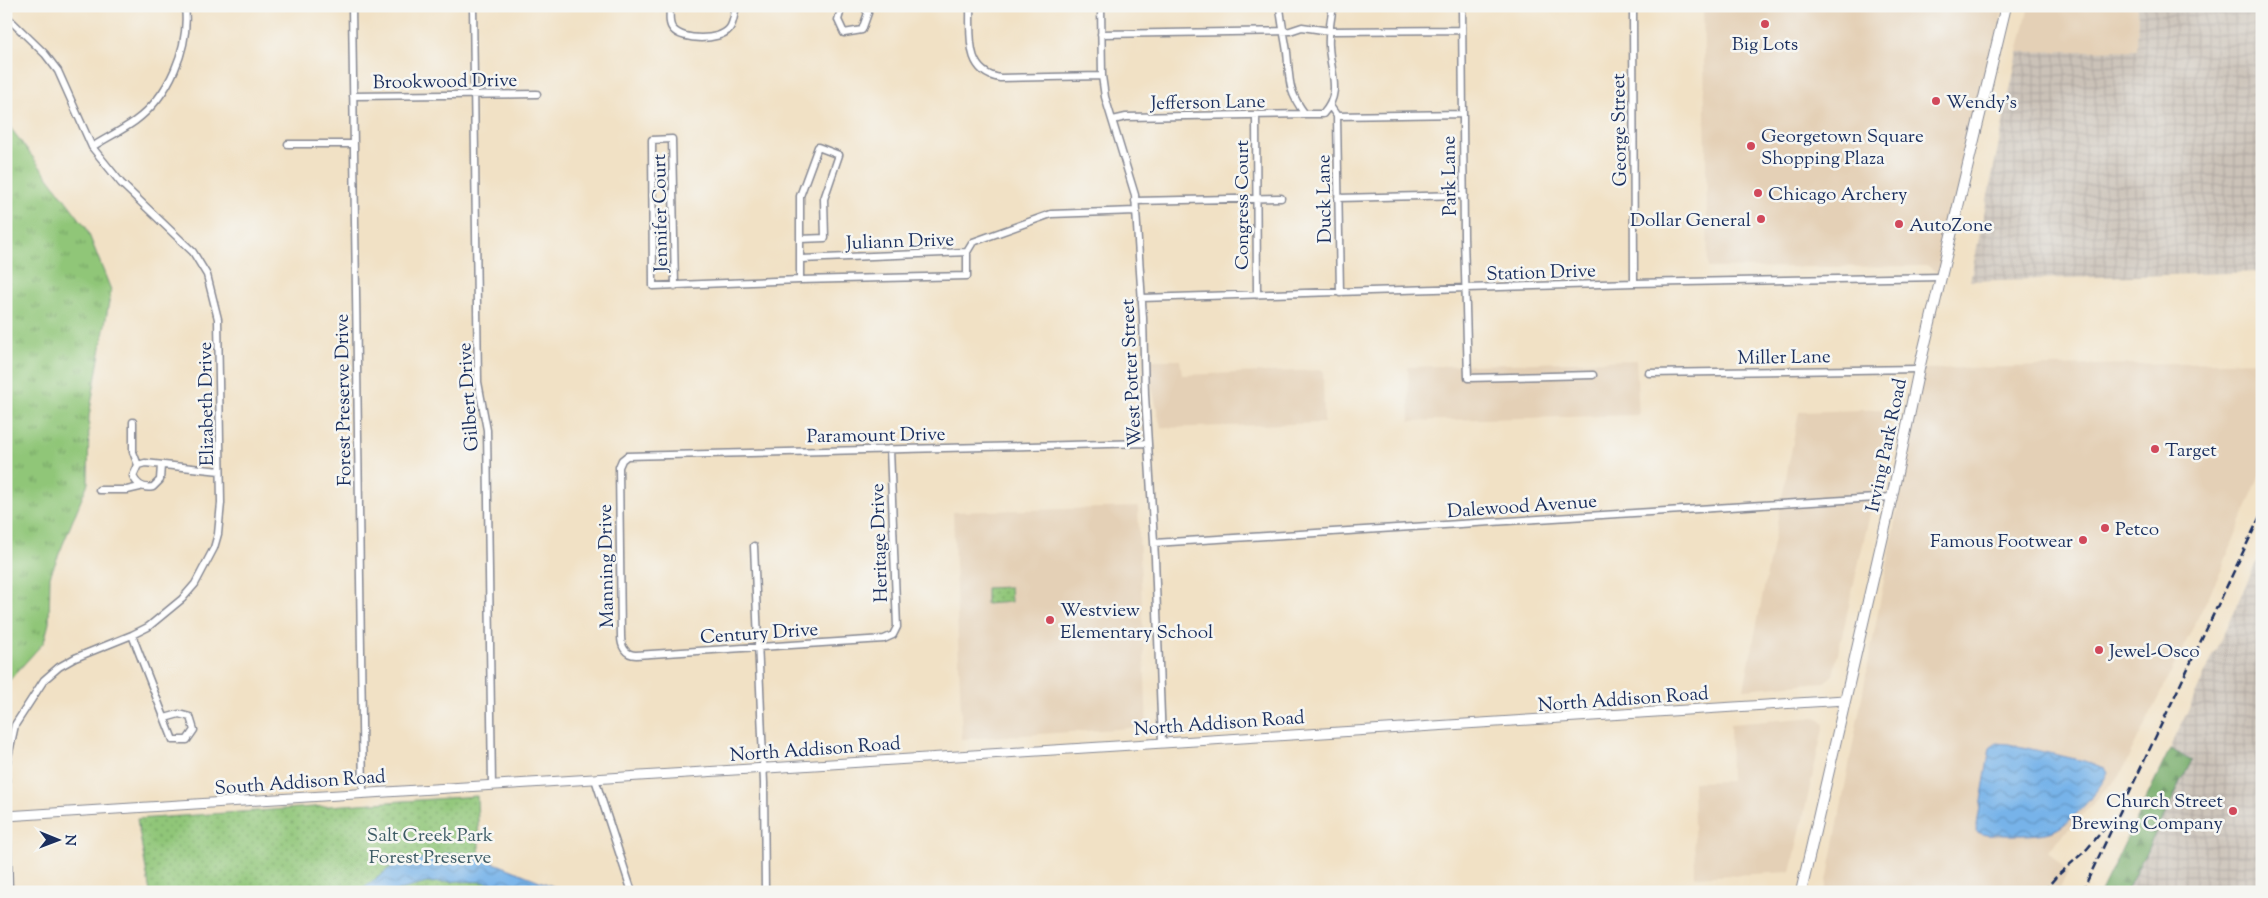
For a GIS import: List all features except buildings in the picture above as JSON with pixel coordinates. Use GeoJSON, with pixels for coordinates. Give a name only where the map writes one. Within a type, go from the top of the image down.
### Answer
{"type":"FeatureCollection","features":[{"type":"Feature","properties":{"kind":"main road","name":"Irving Park Road"},"geometry":{"type":"LineString","coordinates":[[1801,892],[1892,497],[1919,370],[2006,6]]}},
{"type":"Feature","properties":{"kind":"street"},"geometry":{"type":"LineString","coordinates":[[92,147],[136,120],[154,101],[167,82],[182,54],[185,36],[185,6]]}},
{"type":"Feature","properties":{"kind":"street","name":"Forest Preserve Drive"},"geometry":{"type":"LineString","coordinates":[[352,6],[363,794]]}},
{"type":"Feature","properties":{"kind":"street","name":"Gilbert Drive"},"geometry":{"type":"LineString","coordinates":[[472,6],[478,382],[486,430],[492,786]]}},
{"type":"Feature","properties":{"kind":"street"},"geometry":{"type":"LineString","coordinates":[[670,6],[670,22],[674,30],[682,36],[690,37],[714,36],[727,31],[732,23],[736,6]]}},
{"type":"Feature","properties":{"kind":"street"},"geometry":{"type":"LineString","coordinates":[[842,6],[838,20],[844,33],[853,33],[862,30],[864,26],[868,13],[863,6]]}},
{"type":"Feature","properties":{"kind":"street"},"geometry":{"type":"LineString","coordinates":[[970,6],[972,56],[976,65],[986,74],[1000,78],[1102,76]]}},
{"type":"Feature","properties":{"kind":"street","name":"West Potter Street"},"geometry":{"type":"LineString","coordinates":[[1101,6],[1102,76],[1105,97],[1113,120],[1136,211],[1154,543],[1162,742]]}},
{"type":"Feature","properties":{"kind":"street"},"geometry":{"type":"LineString","coordinates":[[1280,6],[1287,52],[1288,77],[1294,99],[1305,114]]}},
{"type":"Feature","properties":{"kind":"street"},"geometry":{"type":"LineString","coordinates":[[1333,6],[1328,44],[1336,92],[1330,106],[1337,116],[1463,114]]}},
{"type":"Feature","properties":{"kind":"street","name":"Park Lane"},"geometry":{"type":"LineString","coordinates":[[1462,6],[1465,289],[1468,378],[1593,375]]}},
{"type":"Feature","properties":{"kind":"street","name":"George Street"},"geometry":{"type":"LineString","coordinates":[[1632,6],[1634,283]]}},
{"type":"Feature","properties":{"kind":"street","name":"Elizabeth Drive"},"geometry":{"type":"LineString","coordinates":[[6,16],[45,54],[58,71],[92,147],[120,183],[193,252],[207,274],[218,319],[221,504],[218,534],[195,584],[182,599],[160,618],[132,635],[75,658],[59,667],[44,680],[15,725],[6,766]]}},
{"type":"Feature","properties":{"kind":"street"},"geometry":{"type":"LineString","coordinates":[[1101,34],[1290,32],[1302,27],[1330,31],[1462,30]]}},
{"type":"Feature","properties":{"kind":"street","name":"Brookwood Drive"},"geometry":{"type":"LineString","coordinates":[[353,96],[537,94]]}},
{"type":"Feature","properties":{"kind":"street","name":"Jefferson Lane"},"geometry":{"type":"LineString","coordinates":[[1113,120],[1126,117],[1323,114],[1330,106]]}},
{"type":"Feature","properties":{"kind":"street","name":"Congress Court"},"geometry":{"type":"LineString","coordinates":[[1256,115],[1257,295]]}},
{"type":"Feature","properties":{"kind":"street","name":"Duck Lane"},"geometry":{"type":"LineString","coordinates":[[1337,116],[1340,293]]}},
{"type":"Feature","properties":{"kind":"street","name":"Jennifer Court"},"geometry":{"type":"LineString","coordinates":[[672,139],[675,286],[653,286],[652,140],[672,139]]}},
{"type":"Feature","properties":{"kind":"street"},"geometry":{"type":"LineString","coordinates":[[288,144],[353,144]]}},
{"type":"Feature","properties":{"kind":"street"},"geometry":{"type":"LineString","coordinates":[[800,240],[825,238],[824,200],[839,155],[818,147],[800,196],[800,240],[801,259],[800,280]]}},
{"type":"Feature","properties":{"kind":"street"},"geometry":{"type":"LineString","coordinates":[[1338,198],[1464,195]]}},
{"type":"Feature","properties":{"kind":"street"},"geometry":{"type":"LineString","coordinates":[[1135,201],[1281,198]]}},
{"type":"Feature","properties":{"kind":"street","name":"Juliann Drive"},"geometry":{"type":"LineString","coordinates":[[801,259],[967,252],[973,242],[1051,214],[1136,211]]}},
{"type":"Feature","properties":{"kind":"street"},"geometry":{"type":"LineString","coordinates":[[675,286],[800,280],[967,276],[967,252]]}},
{"type":"Feature","properties":{"kind":"street","name":"Station Drive"},"geometry":{"type":"LineString","coordinates":[[1141,298],[1634,283],[1941,277]]}},
{"type":"Feature","properties":{"kind":"street","name":"Miller Lane"},"geometry":{"type":"LineString","coordinates":[[1649,374],[1919,370]]}},
{"type":"Feature","properties":{"kind":"street"},"geometry":{"type":"LineString","coordinates":[[134,422],[133,452],[138,465],[133,476],[140,487]]}},
{"type":"Feature","properties":{"kind":"street","name":"Paramount Drive"},"geometry":{"type":"LineString","coordinates":[[619,476],[622,460],[627,456],[1148,443]]}},
{"type":"Feature","properties":{"kind":"street","name":"Heritage Drive"},"geometry":{"type":"LineString","coordinates":[[890,449],[897,627],[893,635]]}},
{"type":"Feature","properties":{"kind":"street"},"geometry":{"type":"LineString","coordinates":[[138,465],[145,463],[220,471]]}},
{"type":"Feature","properties":{"kind":"street"},"geometry":{"type":"LineString","coordinates":[[99,490],[153,488],[160,480],[161,466]]}},
{"type":"Feature","properties":{"kind":"street","name":"Manning Drive"},"geometry":{"type":"LineString","coordinates":[[619,476],[621,643],[627,653]]}},
{"type":"Feature","properties":{"kind":"street","name":"Dalewood Avenue"},"geometry":{"type":"LineString","coordinates":[[1154,543],[1892,497]]}},
{"type":"Feature","properties":{"kind":"street"},"geometry":{"type":"LineString","coordinates":[[754,546],[763,767],[765,892]]}},
{"type":"Feature","properties":{"kind":"street"},"geometry":{"type":"LineString","coordinates":[[132,635],[173,740],[188,740],[194,730],[190,717],[179,714],[165,718]]}},
{"type":"Feature","properties":{"kind":"street","name":"Century Drive"},"geometry":{"type":"LineString","coordinates":[[627,653],[636,655],[758,648],[884,639],[893,635]]}},
{"type":"Feature","properties":{"kind":"street","name":"North Addison Road"},"geometry":{"type":"LineString","coordinates":[[596,779],[1845,700]]}},
{"type":"Feature","properties":{"kind":"street"},"geometry":{"type":"LineString","coordinates":[[6,779],[9,892]]}},
{"type":"Feature","properties":{"kind":"street"},"geometry":{"type":"LineString","coordinates":[[596,779],[632,892]]}},
{"type":"Feature","properties":{"kind":"street","name":"South Addison Road"},"geometry":{"type":"LineString","coordinates":[[7,816],[596,779]]}},
{"type":"Feature","properties":{"kind":"shaded area","name":"Georgetown Square Shopping Plaza"},"geometry":{"type":"Polygon","coordinates":[[[1703,6],[2004,6],[1939,274],[1928,266],[1708,268],[1703,6]]]}},
{"type":"Feature","properties":{"kind":"shaded area"},"geometry":{"type":"Polygon","coordinates":[[[2029,6],[2138,6],[2137,50],[2018,52],[2029,6]]]}},
{"type":"Feature","properties":{"kind":"shaded area"},"geometry":{"type":"Polygon","coordinates":[[[2138,6],[2262,6],[2262,272],[1970,281],[2018,52],[2137,50],[2138,6]]]}},
{"type":"Feature","properties":{"kind":"shaded area"},"geometry":{"type":"Polygon","coordinates":[[[1146,360],[1180,360],[1182,375],[1323,370],[1324,423],[1161,428],[1146,360]]]}},
{"type":"Feature","properties":{"kind":"shaded area"},"geometry":{"type":"Polygon","coordinates":[[[1636,360],[1639,415],[1410,421],[1408,367],[1636,360]]]}},
{"type":"Feature","properties":{"kind":"shaded area"},"geometry":{"type":"Polygon","coordinates":[[[2262,361],[2262,469],[2221,571],[2120,775],[2048,851],[2068,872],[2058,892],[1825,892],[1924,369],[2262,361]]]}},
{"type":"Feature","properties":{"kind":"shaded area"},"geometry":{"type":"Polygon","coordinates":[[[1894,409],[1833,675],[1824,682],[1744,689],[1799,412],[1894,409]]]}},
{"type":"Feature","properties":{"kind":"shaded area","name":"Westview Elementary School"},"geometry":{"type":"Polygon","coordinates":[[[1138,507],[1147,727],[962,739],[953,512],[1138,507]]]}},
{"type":"Feature","properties":{"kind":"shaded area"},"geometry":{"type":"Polygon","coordinates":[[[2262,550],[2262,892],[2126,892],[2191,760],[2170,749],[2262,550]]]}},
{"type":"Feature","properties":{"kind":"shaded area"},"geometry":{"type":"Polygon","coordinates":[[[1817,717],[1824,724],[1791,872],[1695,877],[1693,782],[1731,781],[1730,724],[1817,717]]]}},
{"type":"Feature","properties":{"kind":"green space"},"geometry":{"type":"Polygon","coordinates":[[[6,122],[86,227],[111,290],[89,416],[88,483],[50,576],[49,623],[44,642],[6,684],[6,122]]]}},
{"type":"Feature","properties":{"kind":"green space"},"geometry":{"type":"Polygon","coordinates":[[[1010,587],[1011,602],[986,604],[986,588],[1010,587]]]}},
{"type":"Feature","properties":{"kind":"green space"},"geometry":{"type":"Polygon","coordinates":[[[2170,749],[2192,760],[2126,892],[2101,892],[2170,749]]]}},
{"type":"Feature","properties":{"kind":"green space","name":"Salt Creek Park Forest Preserve"},"geometry":{"type":"Polygon","coordinates":[[[477,796],[480,871],[552,892],[150,892],[137,819],[477,796]]]}},
{"type":"Feature","properties":{"kind":"water"},"geometry":{"type":"Polygon","coordinates":[[[1996,743],[2009,744],[2084,761],[2105,768],[2108,773],[2085,805],[2070,820],[2055,830],[2030,835],[1984,834],[1976,831],[1990,748],[1996,743]]]}},
{"type":"Feature","properties":{"kind":"water"},"geometry":{"type":"Polygon","coordinates":[[[459,853],[492,862],[567,892],[522,892],[485,882],[458,881],[426,883],[392,892],[359,892],[394,865],[424,858],[441,857],[445,854],[459,853]]]}},
{"type":"Feature","properties":{"kind":"railway"},"geometry":{"type":"LineString","coordinates":[[2082,892],[2262,512]]}},
{"type":"Feature","properties":{"kind":"railway"},"geometry":{"type":"LineString","coordinates":[[2043,892],[2056,877],[2087,849],[2110,822]]}},
{"type":"Feature","properties":{"kind":"place","name":"Big Lots"},"geometry":{"type":"Point","coordinates":[1765,24]}},
{"type":"Feature","properties":{"kind":"place","name":"Wendy's"},"geometry":{"type":"Point","coordinates":[1936,101]}},
{"type":"Feature","properties":{"kind":"place","name":"Georgetown Square Shopping Plaza"},"geometry":{"type":"Point","coordinates":[1751,146]}},
{"type":"Feature","properties":{"kind":"place","name":"Chicago Archery"},"geometry":{"type":"Point","coordinates":[1758,193]}},
{"type":"Feature","properties":{"kind":"place","name":"Dollar General"},"geometry":{"type":"Point","coordinates":[1761,219]}},
{"type":"Feature","properties":{"kind":"place","name":"AutoZone"},"geometry":{"type":"Point","coordinates":[1899,224]}},
{"type":"Feature","properties":{"kind":"place","name":"Target"},"geometry":{"type":"Point","coordinates":[2155,449]}},
{"type":"Feature","properties":{"kind":"place","name":"Petco"},"geometry":{"type":"Point","coordinates":[2105,528]}},
{"type":"Feature","properties":{"kind":"place","name":"Famous Footwear"},"geometry":{"type":"Point","coordinates":[2083,540]}},
{"type":"Feature","properties":{"kind":"place","name":"Westview Elementary School"},"geometry":{"type":"Point","coordinates":[1050,620]}},
{"type":"Feature","properties":{"kind":"place","name":"Jewel-Osco"},"geometry":{"type":"Point","coordinates":[2099,650]}},
{"type":"Feature","properties":{"kind":"place","name":"Church Street Brewing Company"},"geometry":{"type":"Point","coordinates":[2233,811]}}]}
